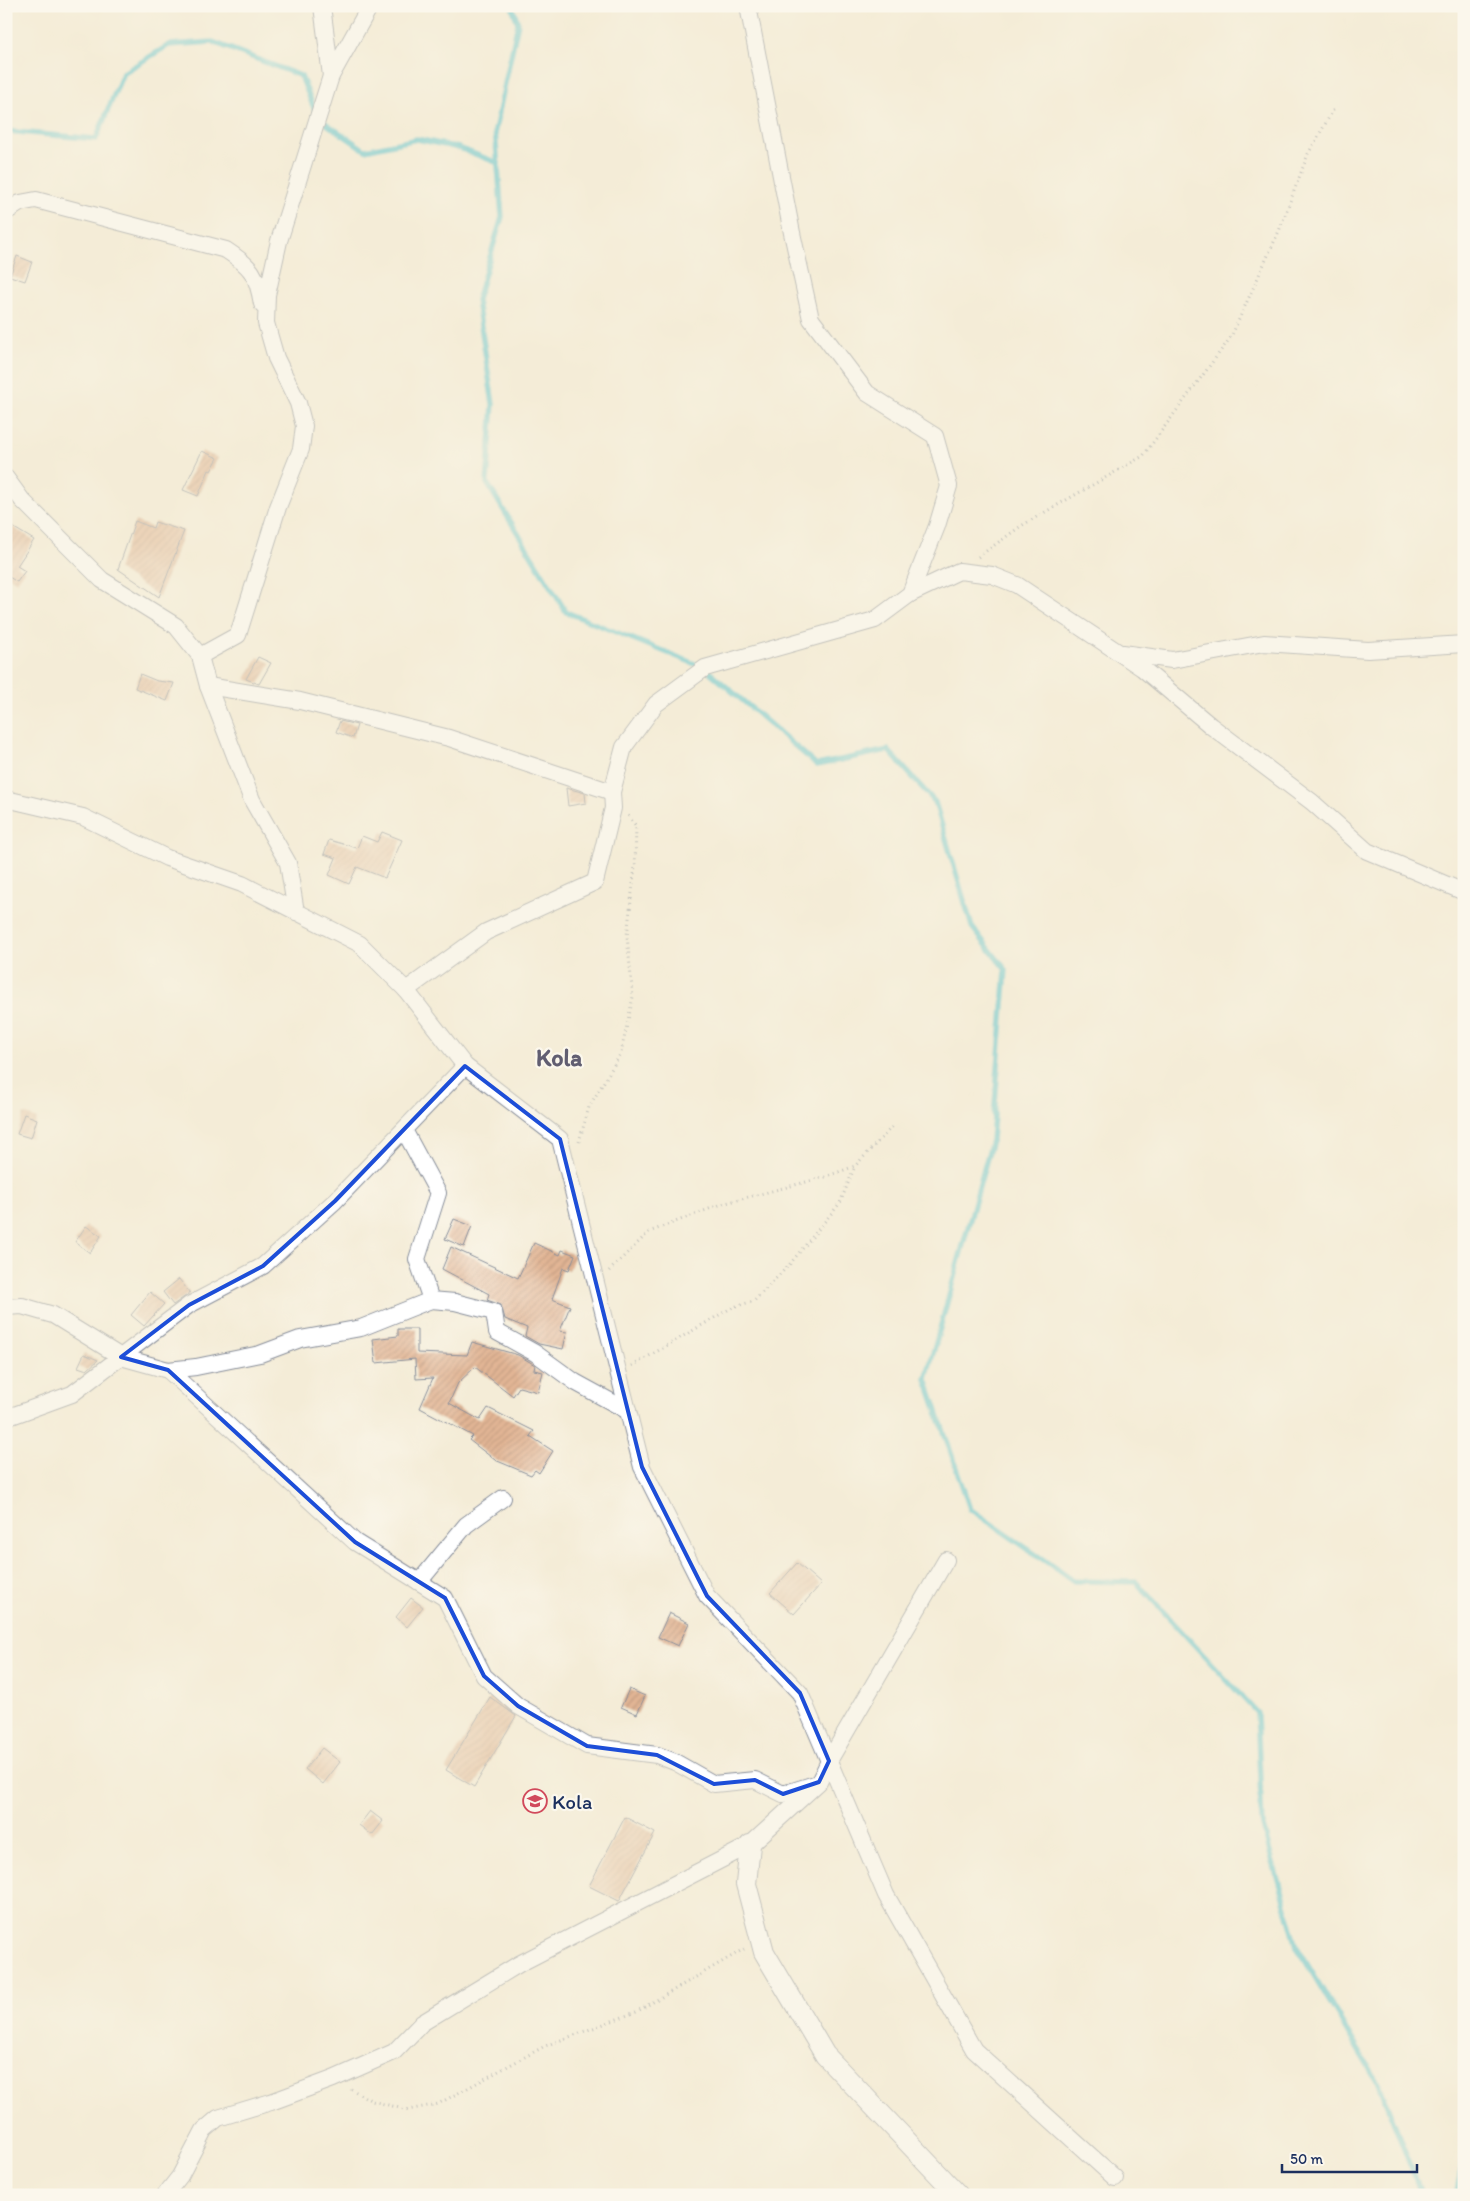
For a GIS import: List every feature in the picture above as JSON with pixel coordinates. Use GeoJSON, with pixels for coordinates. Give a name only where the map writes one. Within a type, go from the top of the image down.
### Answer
{"type":"FeatureCollection","features":[{"type":"Feature","properties":{"kind":"street"},"geometry":{"type":"LineString","coordinates":[[322,6],[331,76]]}},
{"type":"Feature","properties":{"kind":"street"},"geometry":{"type":"LineString","coordinates":[[266,323],[267,295],[279,241],[331,76],[370,6]]}},
{"type":"Feature","properties":{"kind":"street"},"geometry":{"type":"LineString","coordinates":[[748,6],[792,233],[811,319],[867,393],[935,436],[949,486],[937,526],[910,594]]}},
{"type":"Feature","properties":{"kind":"street"},"geometry":{"type":"LineString","coordinates":[[6,212],[20,203],[36,200],[226,250],[246,263],[258,282],[266,323],[276,358],[298,403],[304,426],[300,449],[278,507],[238,635],[200,656]]}},
{"type":"Feature","properties":{"kind":"street"},"geometry":{"type":"LineString","coordinates":[[6,478],[22,500],[102,580],[176,626],[200,656],[208,686],[252,800],[288,863],[296,912]]}},
{"type":"Feature","properties":{"kind":"street"},"geometry":{"type":"LineString","coordinates":[[406,990],[486,932],[595,882],[613,808],[612,792],[624,747],[656,704],[705,668],[875,620],[910,594],[959,571],[992,575],[1017,585],[1142,668],[1211,726],[1312,802],[1367,851],[1464,892]]}},
{"type":"Feature","properties":{"kind":"street"},"geometry":{"type":"LineString","coordinates":[[1117,652],[1172,660],[1264,644],[1368,650],[1464,644]]}},
{"type":"Feature","properties":{"kind":"street"},"geometry":{"type":"LineString","coordinates":[[208,686],[300,701],[449,738],[612,792]]}},
{"type":"Feature","properties":{"kind":"street"},"geometry":{"type":"LineString","coordinates":[[6,799],[83,817],[167,858],[242,884],[360,944],[406,990],[465,1066],[560,1139],[642,1467],[707,1596],[800,1693],[886,1895],[974,2050],[1115,2178]]}},
{"type":"Feature","properties":{"kind":"street"},"geometry":{"type":"LineString","coordinates":[[6,1418],[72,1394],[189,1305],[263,1266],[335,1201],[465,1066]]}},
{"type":"Feature","properties":{"kind":"street"},"geometry":{"type":"LineString","coordinates":[[404,1130],[438,1193],[417,1259],[431,1300]]}},
{"type":"Feature","properties":{"kind":"street"},"geometry":{"type":"LineString","coordinates":[[6,1307],[22,1306],[53,1315],[121,1357],[168,1370],[196,1367],[260,1354],[300,1339],[362,1328],[431,1300],[455,1302],[494,1312],[496,1332],[535,1352],[574,1382],[628,1411]]}},
{"type":"Feature","properties":{"kind":"street"},"geometry":{"type":"LineString","coordinates":[[168,1370],[355,1542],[445,1598],[484,1676],[518,1706],[587,1746],[657,1755],[675,1762],[714,1784],[755,1780],[783,1794],[819,1782]]}},
{"type":"Feature","properties":{"kind":"street"},"geometry":{"type":"LineString","coordinates":[[419,1582],[466,1525],[503,1498]]}},
{"type":"Feature","properties":{"kind":"street"},"geometry":{"type":"LineString","coordinates":[[165,2195],[180,2176],[204,2130],[218,2118],[271,2102],[333,2079],[394,2052],[422,2022],[518,1964],[750,1845],[819,1782],[829,1760],[946,1560]]}},
{"type":"Feature","properties":{"kind":"street"},"geometry":{"type":"LineString","coordinates":[[750,1845],[746,1884],[764,1952],[825,2055],[958,2195]]}},
{"type":"Feature","properties":{"kind":"path"},"geometry":{"type":"LineString","coordinates":[[959,571],[1021,526],[1143,456],[1231,337],[1279,230],[1308,154],[1335,107]]}},
{"type":"Feature","properties":{"kind":"path"},"geometry":{"type":"LineString","coordinates":[[569,1176],[589,1107],[621,1053],[633,996],[627,936],[635,866],[636,826],[612,792]]}},
{"type":"Feature","properties":{"kind":"path"},"geometry":{"type":"LineString","coordinates":[[619,1374],[733,1307],[754,1301],[789,1265],[840,1203],[855,1166],[892,1127]]}},
{"type":"Feature","properties":{"kind":"path"},"geometry":{"type":"LineString","coordinates":[[596,1284],[648,1232],[722,1204],[825,1177],[855,1166]]}},
{"type":"Feature","properties":{"kind":"path"},"geometry":{"type":"LineString","coordinates":[[333,2079],[372,2101],[389,2106],[408,2110],[438,2104],[545,2046],[636,2012],[761,1940]]}},
{"type":"Feature","properties":{"kind":"highlighted area"},"geometry":{"type":"Polygon","coordinates":[[[465,1066],[560,1139],[642,1467],[707,1596],[800,1693],[829,1761],[819,1782],[783,1794],[755,1780],[714,1784],[657,1755],[587,1746],[518,1706],[484,1676],[445,1598],[355,1542],[168,1370],[121,1357],[189,1305],[263,1266],[335,1201],[465,1066]]]}},
{"type":"Feature","properties":{"kind":"building"},"geometry":{"type":"Polygon","coordinates":[[[17,256],[32,262],[25,281],[10,276],[17,256]]]}},
{"type":"Feature","properties":{"kind":"building"},"geometry":{"type":"Polygon","coordinates":[[[202,451],[218,458],[211,471],[209,470],[198,496],[183,490],[202,451]]]}},
{"type":"Feature","properties":{"kind":"building"},"geometry":{"type":"Polygon","coordinates":[[[135,521],[153,528],[155,522],[184,531],[159,597],[118,569],[135,521]]]}},
{"type":"Feature","properties":{"kind":"building"},"geometry":{"type":"Polygon","coordinates":[[[6,523],[34,540],[17,566],[25,571],[17,582],[9,577],[6,582],[6,523]]]}},
{"type":"Feature","properties":{"kind":"building"},"geometry":{"type":"Polygon","coordinates":[[[258,657],[271,663],[259,684],[246,679],[258,657]]]}},
{"type":"Feature","properties":{"kind":"building"},"geometry":{"type":"Polygon","coordinates":[[[140,674],[157,681],[174,683],[167,701],[135,688],[140,674]]]}},
{"type":"Feature","properties":{"kind":"building"},"geometry":{"type":"Polygon","coordinates":[[[340,721],[357,725],[353,738],[336,732],[340,721]]]}},
{"type":"Feature","properties":{"kind":"building"},"geometry":{"type":"Polygon","coordinates":[[[566,788],[585,793],[586,803],[568,806],[566,788]]]}},
{"type":"Feature","properties":{"kind":"building"},"geometry":{"type":"Polygon","coordinates":[[[382,832],[402,840],[385,878],[357,867],[349,884],[329,875],[336,858],[324,854],[329,840],[357,848],[362,836],[377,842],[382,832]]]}},
{"type":"Feature","properties":{"kind":"building"},"geometry":{"type":"Polygon","coordinates":[[[24,1114],[37,1119],[31,1138],[17,1134],[24,1114]]]}},
{"type":"Feature","properties":{"kind":"building"},"geometry":{"type":"Polygon","coordinates":[[[454,1219],[472,1226],[464,1247],[445,1239],[454,1219]]]}},
{"type":"Feature","properties":{"kind":"building"},"geometry":{"type":"Polygon","coordinates":[[[86,1226],[101,1236],[90,1253],[75,1242],[86,1226]]]}},
{"type":"Feature","properties":{"kind":"building"},"geometry":{"type":"Polygon","coordinates":[[[534,1243],[560,1255],[562,1250],[575,1255],[569,1270],[563,1268],[552,1299],[570,1306],[560,1331],[567,1332],[563,1349],[539,1344],[525,1336],[527,1328],[505,1319],[501,1305],[487,1300],[489,1294],[442,1269],[451,1247],[518,1278],[534,1243]]]}},
{"type":"Feature","properties":{"kind":"building"},"geometry":{"type":"Polygon","coordinates":[[[179,1279],[190,1293],[173,1305],[163,1292],[179,1279]]]}},
{"type":"Feature","properties":{"kind":"building"},"geometry":{"type":"Polygon","coordinates":[[[150,1292],[164,1304],[144,1326],[131,1315],[150,1292]]]}},
{"type":"Feature","properties":{"kind":"building"},"geometry":{"type":"Polygon","coordinates":[[[398,1329],[417,1329],[417,1353],[467,1355],[472,1342],[518,1355],[535,1365],[534,1370],[543,1372],[538,1392],[519,1387],[513,1396],[475,1367],[458,1383],[449,1403],[480,1420],[488,1408],[534,1431],[530,1436],[553,1451],[539,1473],[535,1470],[531,1475],[495,1460],[469,1440],[473,1436],[420,1408],[433,1378],[416,1379],[415,1359],[376,1363],[373,1339],[398,1336],[398,1329]]]}},
{"type":"Feature","properties":{"kind":"building"},"geometry":{"type":"Polygon","coordinates":[[[84,1354],[98,1360],[87,1370],[78,1367],[84,1354]]]}},
{"type":"Feature","properties":{"kind":"building"},"geometry":{"type":"Polygon","coordinates":[[[797,1563],[821,1584],[794,1614],[770,1593],[797,1563]]]}},
{"type":"Feature","properties":{"kind":"building"},"geometry":{"type":"Polygon","coordinates":[[[411,1598],[423,1607],[407,1627],[396,1617],[411,1598]]]}},
{"type":"Feature","properties":{"kind":"building"},"geometry":{"type":"Polygon","coordinates":[[[669,1613],[689,1623],[678,1646],[658,1637],[669,1613]]]}},
{"type":"Feature","properties":{"kind":"building"},"geometry":{"type":"Polygon","coordinates":[[[629,1689],[645,1696],[637,1714],[621,1707],[629,1689]]]}},
{"type":"Feature","properties":{"kind":"building"},"geometry":{"type":"Polygon","coordinates":[[[490,1697],[516,1716],[474,1787],[446,1770],[490,1697]]]}},
{"type":"Feature","properties":{"kind":"building"},"geometry":{"type":"Polygon","coordinates":[[[322,1748],[340,1762],[323,1784],[305,1769],[322,1748]]]}},
{"type":"Feature","properties":{"kind":"building"},"geometry":{"type":"Polygon","coordinates":[[[370,1811],[383,1821],[372,1835],[359,1825],[370,1811]]]}},
{"type":"Feature","properties":{"kind":"building"},"geometry":{"type":"Polygon","coordinates":[[[625,1817],[655,1833],[619,1901],[589,1886],[625,1817]]]}},
{"type":"Feature","properties":{"kind":"waterway"},"geometry":{"type":"LineString","coordinates":[[512,6],[518,23],[495,130],[502,217],[477,300],[493,404],[487,483],[566,612],[705,668],[817,765],[888,750],[935,802],[972,927],[1006,970],[992,1140],[926,1379],[970,1509],[1074,1581],[1136,1582],[1257,1713],[1262,1823],[1297,1947],[1378,2083],[1422,2195]]}},
{"type":"Feature","properties":{"kind":"waterway"},"geometry":{"type":"LineString","coordinates":[[6,131],[96,139],[123,73],[169,45],[213,42],[301,76],[318,118],[365,150],[417,139],[459,148],[498,163]]}},
{"type":"Feature","properties":{"kind":"waterway"},"geometry":{"type":"LineString","coordinates":[[1456,2195],[1464,2158]]}},
{"type":"Feature","properties":{"kind":"place","name":"Kola"},"geometry":{"type":"Point","coordinates":[535,1801]}},
{"type":"Feature","properties":{"kind":"district","name":"Kola"},"geometry":{"type":"Point","coordinates":[559,1057]}}]}
